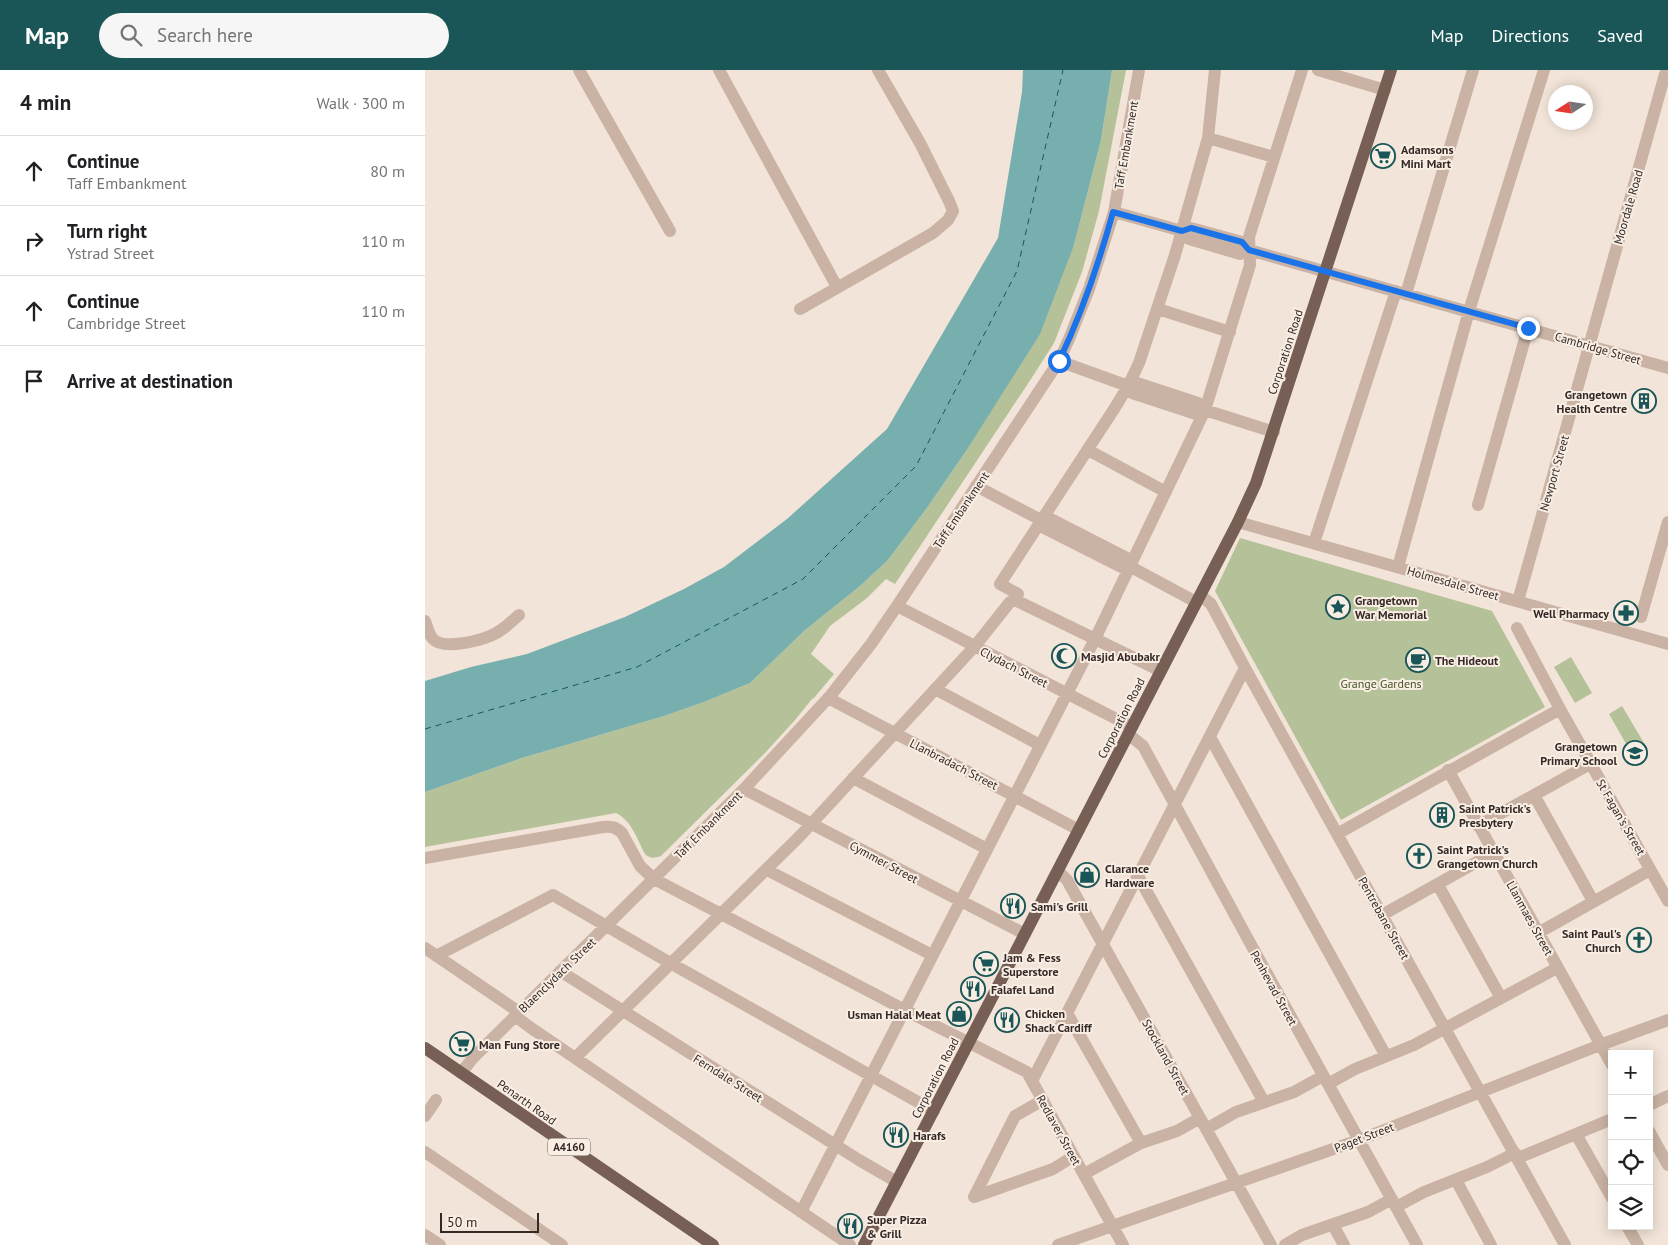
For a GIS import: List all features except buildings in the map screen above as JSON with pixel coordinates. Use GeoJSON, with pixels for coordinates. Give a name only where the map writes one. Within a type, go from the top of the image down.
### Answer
{"type":"FeatureCollection","features":[{"type":"Feature","properties":{"kind":"main road","name":"Corporation Road"},"geometry":{"type":"LineString","coordinates":[[865,1245],[1238,522],[1261,473],[1391,70]]}},
{"type":"Feature","properties":{"kind":"main road","name":"Penarth Road"},"geometry":{"type":"LineString","coordinates":[[425,1048],[713,1245]]}},
{"type":"Feature","properties":{"kind":"street"},"geometry":{"type":"LineString","coordinates":[[579,70],[670,231]]}},
{"type":"Feature","properties":{"kind":"street"},"geometry":{"type":"LineString","coordinates":[[719,70],[837,287]]}},
{"type":"Feature","properties":{"kind":"street"},"geometry":{"type":"LineString","coordinates":[[800,309],[933,233],[948,220],[953,211],[920,143],[878,70]]}},
{"type":"Feature","properties":{"kind":"street","name":"Taff Embankment"},"geometry":{"type":"LineString","coordinates":[[654,879],[744,789],[828,698],[871,644],[1059,361],[1089,289],[1113,212],[1139,70]]}},
{"type":"Feature","properties":{"kind":"street"},"geometry":{"type":"LineString","coordinates":[[575,1058],[767,870],[975,646],[1010,602],[1015,600],[1018,594],[1000,584],[1129,386],[1139,363],[1182,231],[1208,138],[1215,70]]}},
{"type":"Feature","properties":{"kind":"street"},"geometry":{"type":"LineString","coordinates":[[801,1212],[1095,639],[1205,410],[1250,265],[1253,251],[1249,237],[1302,70]]}},
{"type":"Feature","properties":{"kind":"street"},"geometry":{"type":"LineString","coordinates":[[1314,543],[1401,292],[1473,70]]}},
{"type":"Feature","properties":{"kind":"street"},"geometry":{"type":"LineString","coordinates":[[1398,567],[1469,311],[1544,70]]}},
{"type":"Feature","properties":{"kind":"street"},"geometry":{"type":"LineString","coordinates":[[1323,71],[1385,90]]}},
{"type":"Feature","properties":{"kind":"street","name":"Moordale Road"},"geometry":{"type":"LineString","coordinates":[[1590,345],[1665,73]]}},
{"type":"Feature","properties":{"kind":"street"},"geometry":{"type":"LineString","coordinates":[[1208,138],[1274,157]]}},
{"type":"Feature","properties":{"kind":"street","name":"Cambridge Street"},"geometry":{"type":"LineString","coordinates":[[1113,212],[1182,231],[1189,239],[1240,254],[1253,251],[1326,270],[1668,368]]}},
{"type":"Feature","properties":{"kind":"street"},"geometry":{"type":"LineString","coordinates":[[1158,309],[1230,332]]}},
{"type":"Feature","properties":{"kind":"street"},"geometry":{"type":"LineString","coordinates":[[1478,504],[1528,328]]}},
{"type":"Feature","properties":{"kind":"street","name":"Newport Street"},"geometry":{"type":"LineString","coordinates":[[1518,601],[1590,345]]}},
{"type":"Feature","properties":{"kind":"street"},"geometry":{"type":"LineString","coordinates":[[1059,361],[1129,386],[1132,393],[1196,414],[1205,410],[1274,432]]}},
{"type":"Feature","properties":{"kind":"street"},"geometry":{"type":"LineString","coordinates":[[1087,450],[1166,492]]}},
{"type":"Feature","properties":{"kind":"street"},"geometry":{"type":"LineString","coordinates":[[976,486],[1041,520],[1044,528],[1125,569],[1131,566]]}},
{"type":"Feature","properties":{"kind":"street","name":"Holmesdale Street"},"geometry":{"type":"LineString","coordinates":[[1238,522],[1668,644]]}},
{"type":"Feature","properties":{"kind":"street"},"geometry":{"type":"LineString","coordinates":[[1641,617],[1668,522]]}},
{"type":"Feature","properties":{"kind":"street"},"geometry":{"type":"LineString","coordinates":[[1131,566],[1150,577],[1198,598]]}},
{"type":"Feature","properties":{"kind":"street","name":"Pentrebane Street"},"geometry":{"type":"LineString","coordinates":[[1198,598],[1211,604],[1565,1245]]}},
{"type":"Feature","properties":{"kind":"street"},"geometry":{"type":"LineString","coordinates":[[1015,600],[1161,671]]}},
{"type":"Feature","properties":{"kind":"street","name":"Clydach Street"},"geometry":{"type":"LineString","coordinates":[[897,606],[1090,706],[1130,731]]}},
{"type":"Feature","properties":{"kind":"street"},"geometry":{"type":"LineString","coordinates":[[425,621],[433,639],[444,645],[467,643],[490,636],[505,628],[519,616]]}},
{"type":"Feature","properties":{"kind":"street","name":"St Fagan's Street"},"geometry":{"type":"LineString","coordinates":[[1517,628],[1590,764],[1668,901]]}},
{"type":"Feature","properties":{"kind":"street"},"geometry":{"type":"LineString","coordinates":[[1032,1081],[1245,668]]}},
{"type":"Feature","properties":{"kind":"street"},"geometry":{"type":"LineString","coordinates":[[935,690],[1040,745]]}},
{"type":"Feature","properties":{"kind":"street","name":"Llanbradach Street"},"geometry":{"type":"LineString","coordinates":[[828,698],[1079,830]]}},
{"type":"Feature","properties":{"kind":"street"},"geometry":{"type":"LineString","coordinates":[[1337,834],[1448,770],[1560,709]]}},
{"type":"Feature","properties":{"kind":"street","name":"Penhevad Street"},"geometry":{"type":"LineString","coordinates":[[1130,731],[1143,746],[1174,806],[1417,1245]]}},
{"type":"Feature","properties":{"kind":"street"},"geometry":{"type":"LineString","coordinates":[[1210,737],[1386,1056]]}},
{"type":"Feature","properties":{"kind":"street"},"geometry":{"type":"LineString","coordinates":[[1478,826],[1590,764]]}},
{"type":"Feature","properties":{"kind":"street","name":"Llanmaes Street"},"geometry":{"type":"LineString","coordinates":[[1448,770],[1608,1058]]}},
{"type":"Feature","properties":{"kind":"street"},"geometry":{"type":"LineString","coordinates":[[853,778],[987,849]]}},
{"type":"Feature","properties":{"kind":"street","name":"Cymmer Street"},"geometry":{"type":"LineString","coordinates":[[744,789],[979,912],[1025,934]]}},
{"type":"Feature","properties":{"kind":"street"},"geometry":{"type":"LineString","coordinates":[[1534,795],[1593,901]]}},
{"type":"Feature","properties":{"kind":"street","name":"Redlaver Street"},"geometry":{"type":"LineString","coordinates":[[425,858],[603,827],[614,827],[622,832],[640,866],[654,879],[930,1024],[1027,1072],[1123,1245]]}},
{"type":"Feature","properties":{"kind":"street"},"geometry":{"type":"LineString","coordinates":[[1383,915],[1493,853]]}},
{"type":"Feature","properties":{"kind":"street"},"geometry":{"type":"LineString","coordinates":[[767,870],[932,955]]}},
{"type":"Feature","properties":{"kind":"street"},"geometry":{"type":"LineString","coordinates":[[1538,933],[1651,870]]}},
{"type":"Feature","properties":{"kind":"street","name":"Stockland Street"},"geometry":{"type":"LineString","coordinates":[[1058,871],[1067,880],[1269,1244]]}},
{"type":"Feature","properties":{"kind":"street"},"geometry":{"type":"LineString","coordinates":[[1138,876],[1264,1102]]}},
{"type":"Feature","properties":{"kind":"street","name":"Blaenclydach Street"},"geometry":{"type":"LineString","coordinates":[[461,1072],[654,879]]}},
{"type":"Feature","properties":{"kind":"street"},"geometry":{"type":"LineString","coordinates":[[1438,885],[1501,998]]}},
{"type":"Feature","properties":{"kind":"street"},"geometry":{"type":"LineString","coordinates":[[436,956],[553,895],[672,964],[934,1110]]}},
{"type":"Feature","properties":{"kind":"street"},"geometry":{"type":"LineString","coordinates":[[425,948],[575,1058],[850,1245]]}},
{"type":"Feature","properties":{"kind":"street"},"geometry":{"type":"LineString","coordinates":[[1084,1174],[1141,1143],[1203,1124],[1294,1092],[1414,1045],[1557,968]]}},
{"type":"Feature","properties":{"kind":"street","name":"Ferndale Street"},"geometry":{"type":"LineString","coordinates":[[560,971],[835,1145],[897,1182]]}},
{"type":"Feature","properties":{"kind":"street"},"geometry":{"type":"LineString","coordinates":[[1067,1013],[1141,1143]]}},
{"type":"Feature","properties":{"kind":"street","name":"Paget Street"},"geometry":{"type":"LineString","coordinates":[[1057,1245],[1359,1140],[1668,1020]]}},
{"type":"Feature","properties":{"kind":"street"},"geometry":{"type":"LineString","coordinates":[[1653,1103],[1668,1096]]}},
{"type":"Feature","properties":{"kind":"street"},"geometry":{"type":"LineString","coordinates":[[425,1116],[436,1100]]}},
{"type":"Feature","properties":{"kind":"street"},"geometry":{"type":"LineString","coordinates":[[1043,1100],[1015,1116],[974,1197],[1053,1169],[1074,1156]]}},
{"type":"Feature","properties":{"kind":"street"},"geometry":{"type":"LineString","coordinates":[[1285,1245],[1302,1235],[1424,1192],[1608,1121]]}},
{"type":"Feature","properties":{"kind":"street"},"geometry":{"type":"LineString","coordinates":[[1576,1134],[1608,1191]]}},
{"type":"Feature","properties":{"kind":"street"},"geometry":{"type":"LineString","coordinates":[[1653,1139],[1668,1165]]}},
{"type":"Feature","properties":{"kind":"street"},"geometry":{"type":"LineString","coordinates":[[425,1152],[563,1245]]}},
{"type":"Feature","properties":{"kind":"street"},"geometry":{"type":"LineString","coordinates":[[1456,1180],[1491,1245]]}},
{"type":"Feature","properties":{"kind":"street"},"geometry":{"type":"LineString","coordinates":[[1333,1225],[1344,1245]]}},
{"type":"Feature","properties":{"kind":"street"},"geometry":{"type":"LineString","coordinates":[[1629,1230],[1638,1245]]}},
{"type":"Feature","properties":{"kind":"street"},"geometry":{"type":"LineString","coordinates":[[425,1235],[440,1245]]}},
{"type":"Feature","properties":{"kind":"green space"},"geometry":{"type":"Polygon","coordinates":[[[1112,70],[1126,70],[1099,211],[1082,272],[1054,343],[895,584],[886,579],[867,598],[830,626],[811,654],[834,674],[795,720],[766,752],[661,856],[653,858],[645,854],[630,826],[622,816],[616,813],[425,847],[425,792],[522,758],[664,716],[750,683],[804,631],[860,586],[888,560],[966,451],[1074,245],[1101,140],[1112,70]]]}},
{"type":"Feature","properties":{"kind":"green space","name":"Grange Gardens"},"geometry":{"type":"Polygon","coordinates":[[[1240,538],[1492,611],[1545,707],[1341,820],[1215,591],[1240,538]]]}},
{"type":"Feature","properties":{"kind":"green space"},"geometry":{"type":"Polygon","coordinates":[[[1571,657],[1592,693],[1575,703],[1554,667],[1571,657]]]}},
{"type":"Feature","properties":{"kind":"green space"},"geometry":{"type":"Polygon","coordinates":[[[1622,706],[1647,748],[1633,756],[1609,714],[1622,706]]]}},
{"type":"Feature","properties":{"kind":"water"},"geometry":{"type":"Polygon","coordinates":[[[1023,70],[1112,70],[1101,140],[1074,245],[1040,334],[966,451],[888,560],[860,586],[804,631],[750,683],[664,716],[522,758],[425,792],[425,681],[471,667],[527,654],[625,617],[684,589],[724,567],[787,519],[887,429],[998,238],[1022,92],[1023,70]]]}},
{"type":"Feature","properties":{"kind":"ferry route"},"geometry":{"type":"LineString","coordinates":[[425,729],[637,667],[803,579],[916,466],[1017,271],[1063,70]]}},
{"type":"Feature","properties":{"kind":"place","name":"Adamsons Mini Mart"},"geometry":{"type":"Point","coordinates":[1383,156]}},
{"type":"Feature","properties":{"kind":"place","name":"Grangetown Health Centre"},"geometry":{"type":"Point","coordinates":[1644,401]}},
{"type":"Feature","properties":{"kind":"place","name":"Grangetown War Memorial"},"geometry":{"type":"Point","coordinates":[1338,607]}},
{"type":"Feature","properties":{"kind":"place","name":"Well Pharmacy"},"geometry":{"type":"Point","coordinates":[1626,613]}},
{"type":"Feature","properties":{"kind":"place","name":"Masjid Abubakr"},"geometry":{"type":"Point","coordinates":[1064,656]}},
{"type":"Feature","properties":{"kind":"place","name":"The Hideout"},"geometry":{"type":"Point","coordinates":[1418,660]}},
{"type":"Feature","properties":{"kind":"place","name":"Grangetown Primary School"},"geometry":{"type":"Point","coordinates":[1635,753]}},
{"type":"Feature","properties":{"kind":"place","name":"Saint Patrick's Presbytery"},"geometry":{"type":"Point","coordinates":[1442,815]}},
{"type":"Feature","properties":{"kind":"place","name":"Saint Patrick's Grangetown Church"},"geometry":{"type":"Point","coordinates":[1419,856]}},
{"type":"Feature","properties":{"kind":"place","name":"Clarance Hardware"},"geometry":{"type":"Point","coordinates":[1087,875]}},
{"type":"Feature","properties":{"kind":"place","name":"Sami's Grill"},"geometry":{"type":"Point","coordinates":[1013,906]}},
{"type":"Feature","properties":{"kind":"place","name":"Saint Paul's Church"},"geometry":{"type":"Point","coordinates":[1639,940]}},
{"type":"Feature","properties":{"kind":"place","name":"Jam & Fess Superstore"},"geometry":{"type":"Point","coordinates":[986,964]}},
{"type":"Feature","properties":{"kind":"place","name":"Falafel Land"},"geometry":{"type":"Point","coordinates":[973,989]}},
{"type":"Feature","properties":{"kind":"place","name":"Usman Halal Meat"},"geometry":{"type":"Point","coordinates":[959,1014]}},
{"type":"Feature","properties":{"kind":"place","name":"Chicken Shack Cardiff"},"geometry":{"type":"Point","coordinates":[1007,1020]}},
{"type":"Feature","properties":{"kind":"place","name":"Man Fung Store"},"geometry":{"type":"Point","coordinates":[462,1044]}},
{"type":"Feature","properties":{"kind":"place","name":"Harafs"},"geometry":{"type":"Point","coordinates":[896,1135]}},
{"type":"Feature","properties":{"kind":"place","name":"Super Pizza & Grill"},"geometry":{"type":"Point","coordinates":[850,1226]}},
{"type":"Feature","properties":{"kind":"route"},"geometry":{"type":"LineString","coordinates":[[1059,361],[1089,289],[1113,212],[1182,231],[1191,228],[1242,242],[1249,250],[1528,328]]}}]}
